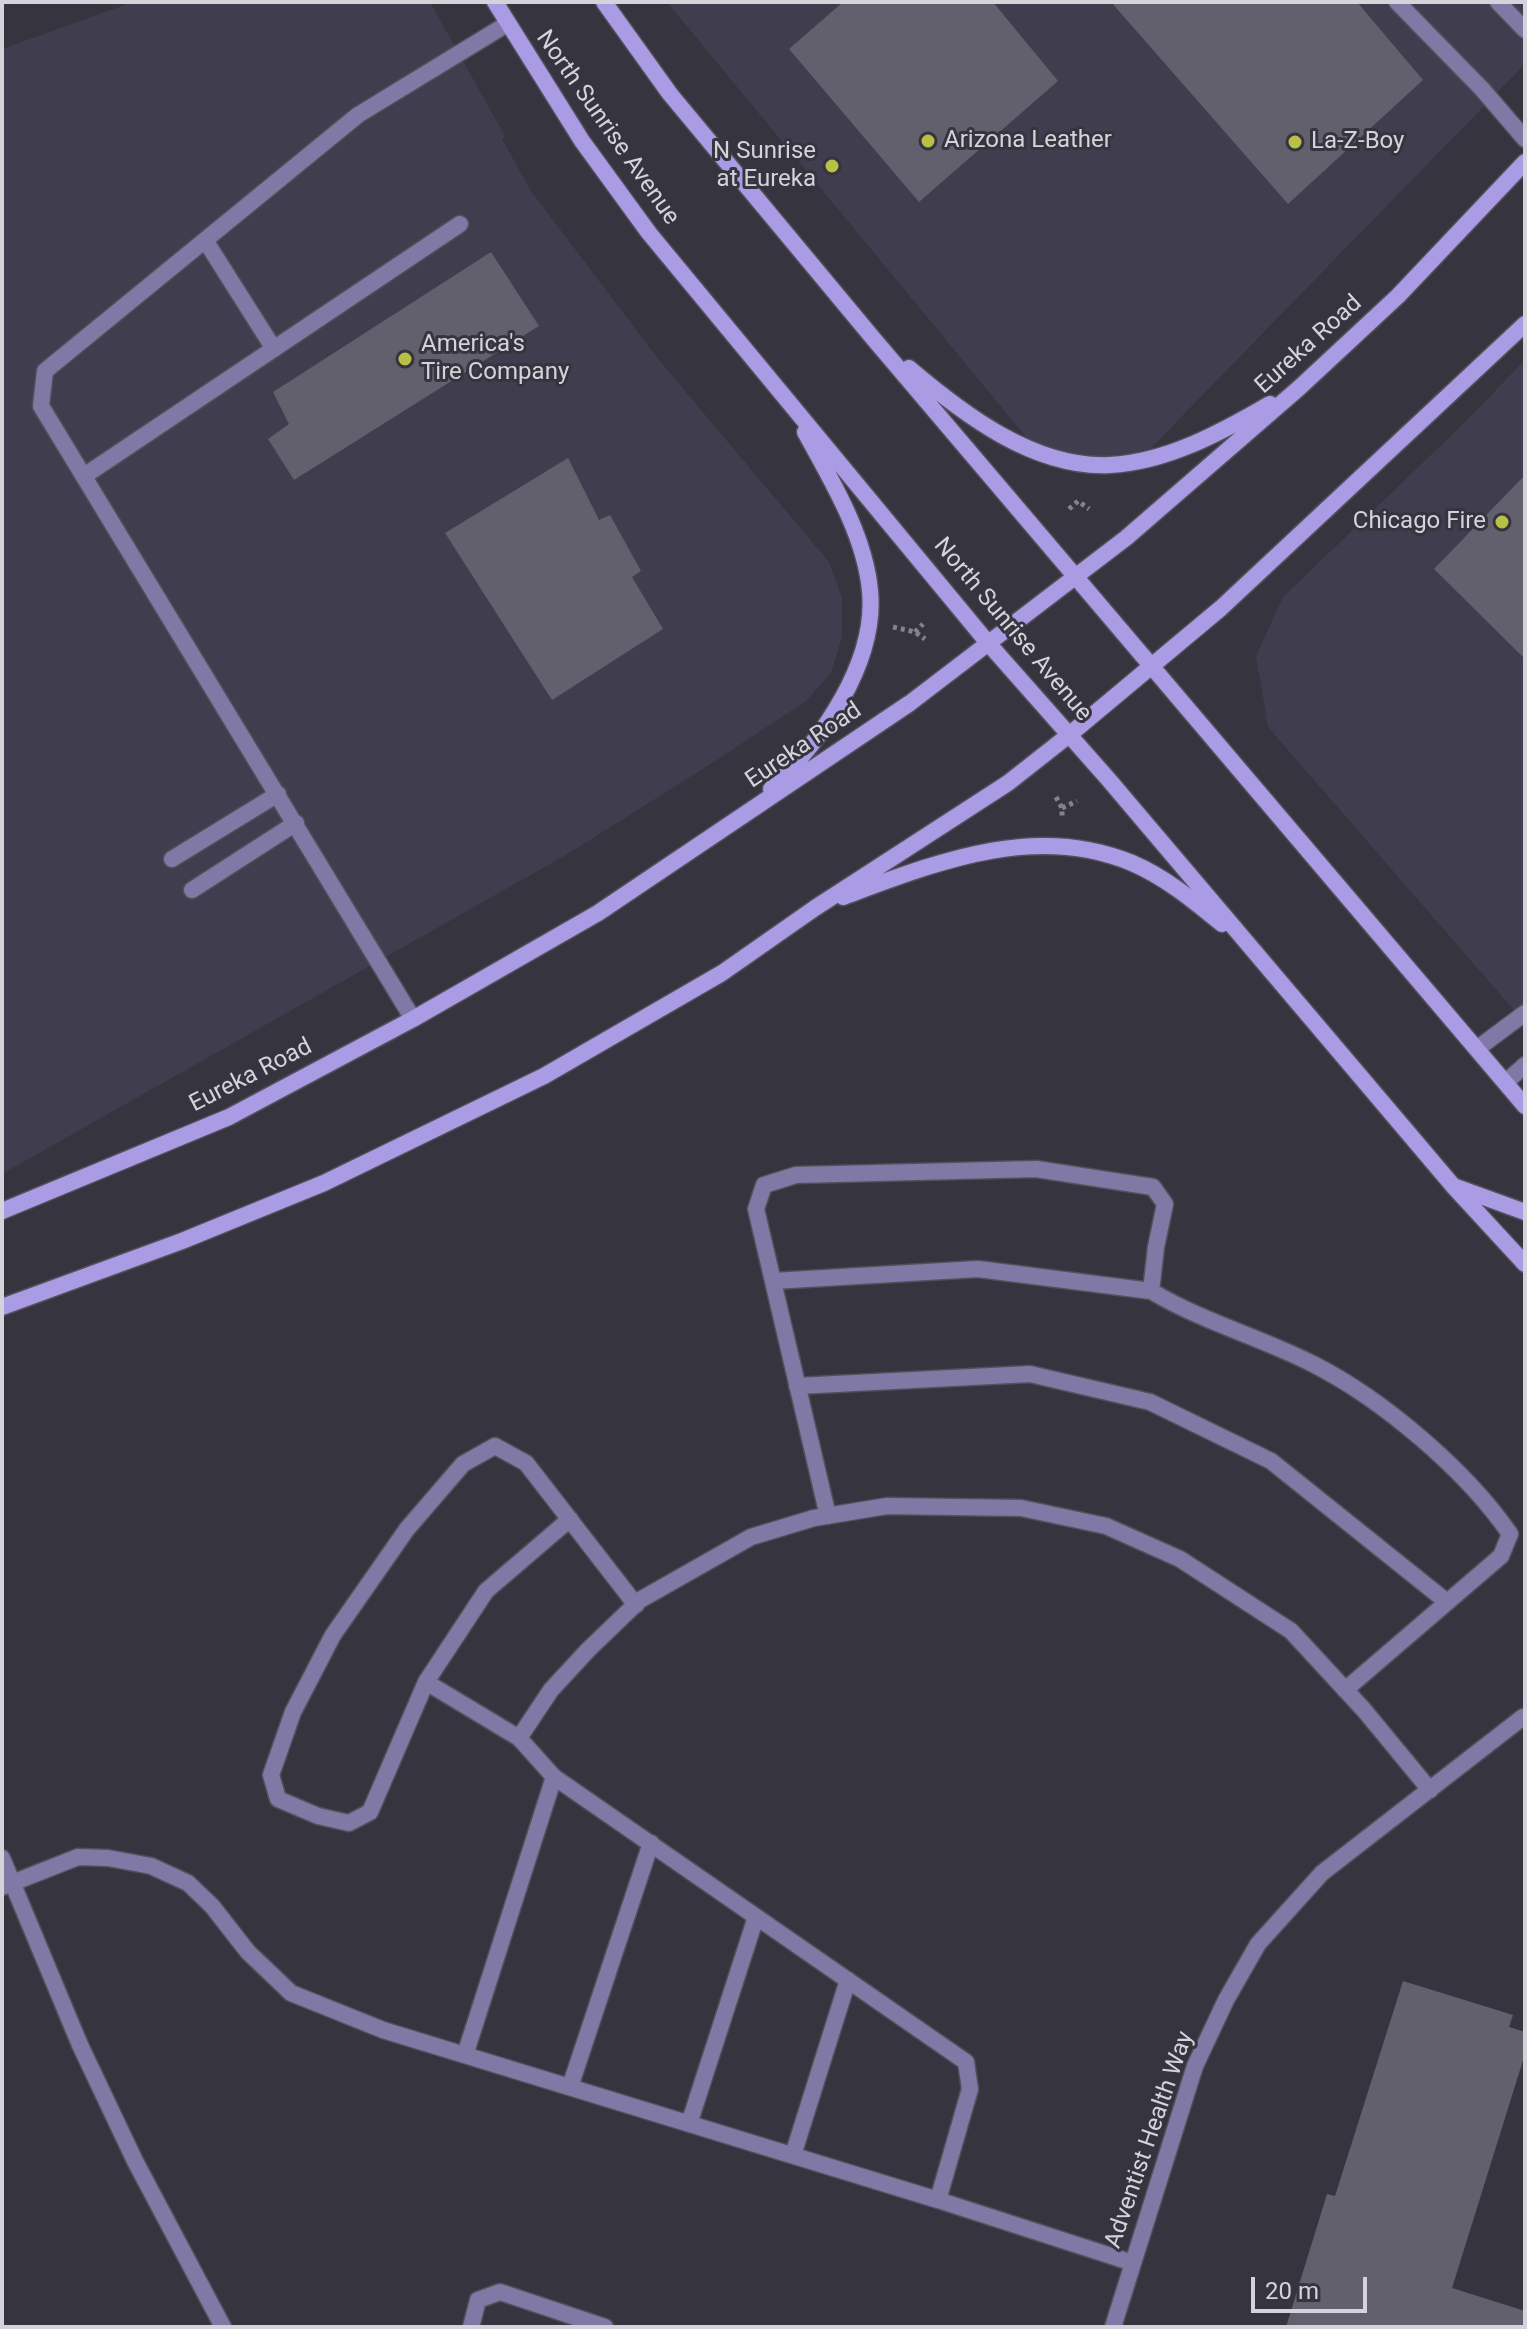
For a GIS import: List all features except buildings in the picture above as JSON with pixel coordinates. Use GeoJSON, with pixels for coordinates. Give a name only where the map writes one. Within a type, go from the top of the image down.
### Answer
{"type":"FeatureCollection","features":[{"type":"Feature","properties":{"kind":"main road","name":"North Sunrise Avenue"},"geometry":{"type":"LineString","coordinates":[[495,2],[582,141],[649,233],[988,643],[1454,1187],[1525,1264]]}},
{"type":"Feature","properties":{"kind":"main road"},"geometry":{"type":"LineString","coordinates":[[604,2],[670,94],[872,337],[1525,1106]]}},
{"type":"Feature","properties":{"kind":"main road","name":"Eureka Road"},"geometry":{"type":"LineString","coordinates":[[2,1211],[229,1117],[413,1019],[598,913],[910,703],[1134,532],[1299,388],[1398,296],[1525,162]]}},
{"type":"Feature","properties":{"kind":"main road"},"geometry":{"type":"LineString","coordinates":[[2,1307],[182,1241],[324,1183],[544,1076],[722,973],[815,908],[1008,783],[1069,735],[1221,608],[1524,326]]}},
{"type":"Feature","properties":{"kind":"main road"},"geometry":{"type":"LineString","coordinates":[[872,337],[922,379],[1001,434],[1045,454],[1096,465],[1122,464],[1174,451],[1231,425],[1299,388]]}},
{"type":"Feature","properties":{"kind":"main road"},"geometry":{"type":"LineString","coordinates":[[738,820],[778,782],[820,734],[849,683],[864,647],[870,622],[870,587],[855,532],[785,396]]}},
{"type":"Feature","properties":{"kind":"main road"},"geometry":{"type":"LineString","coordinates":[[815,908],[943,862],[981,852],[1014,846],[1059,846],[1091,850],[1147,871],[1197,903],[1256,953]]}},
{"type":"Feature","properties":{"kind":"main road"},"geometry":{"type":"LineString","coordinates":[[1454,1187],[1525,1212]]}},
{"type":"Feature","properties":{"kind":"lane"},"geometry":{"type":"LineString","coordinates":[[1397,2],[1482,89],[1525,139]]}},
{"type":"Feature","properties":{"kind":"lane"},"geometry":{"type":"LineString","coordinates":[[1498,2],[1525,30]]}},
{"type":"Feature","properties":{"kind":"lane"},"geometry":{"type":"LineString","coordinates":[[413,1019],[41,406],[45,371],[358,115],[507,24]]}},
{"type":"Feature","properties":{"kind":"lane"},"geometry":{"type":"LineString","coordinates":[[84,476],[460,224]]}},
{"type":"Feature","properties":{"kind":"lane"},"geometry":{"type":"LineString","coordinates":[[205,240],[274,349]]}},
{"type":"Feature","properties":{"kind":"lane"},"geometry":{"type":"LineString","coordinates":[[172,859],[278,794]]}},
{"type":"Feature","properties":{"kind":"lane"},"geometry":{"type":"LineString","coordinates":[[192,890],[296,823]]}},
{"type":"Feature","properties":{"kind":"lane"},"geometry":{"type":"LineString","coordinates":[[1478,1048],[1525,1013]]}},
{"type":"Feature","properties":{"kind":"lane"},"geometry":{"type":"LineString","coordinates":[[1506,1082],[1525,1065]]}},
{"type":"Feature","properties":{"kind":"lane"},"geometry":{"type":"LineString","coordinates":[[828,1516],[756,1209],[764,1185],[796,1175],[1036,1169],[1153,1187],[1165,1204],[1151,1291]]}},
{"type":"Feature","properties":{"kind":"lane"},"geometry":{"type":"LineString","coordinates":[[773,1281],[978,1269],[1151,1291],[1185,1312],[1313,1364],[1393,1413],[1490,1505],[1510,1534],[1501,1556],[1345,1690]]}},
{"type":"Feature","properties":{"kind":"lane"},"geometry":{"type":"LineString","coordinates":[[797,1386],[1030,1374],[1150,1402],[1271,1461],[1447,1602]]}},
{"type":"Feature","properties":{"kind":"lane"},"geometry":{"type":"LineString","coordinates":[[570,1519],[486,1591],[426,1682],[370,1812],[349,1823],[318,1816],[278,1799],[271,1775],[293,1712],[333,1635],[407,1529],[463,1464],[495,1446],[526,1463],[570,1519],[636,1605]]}},
{"type":"Feature","properties":{"kind":"lane"},"geometry":{"type":"LineString","coordinates":[[519,1738],[551,1690],[636,1605],[751,1537],[828,1516],[887,1506],[1021,1508],[1106,1526],[1180,1559],[1291,1631],[1430,1790]]}},
{"type":"Feature","properties":{"kind":"lane"},"geometry":{"type":"LineString","coordinates":[[426,1682],[519,1738],[554,1777],[966,2062],[970,2089],[938,2200]]}},
{"type":"Feature","properties":{"kind":"lane","name":"Adventist Health Way"},"geometry":{"type":"LineString","coordinates":[[1113,2327],[1195,2066],[1226,2000],[1258,1944],[1322,1873],[1524,1715]]}},
{"type":"Feature","properties":{"kind":"lane"},"geometry":{"type":"LineString","coordinates":[[465,2055],[554,1777]]}},
{"type":"Feature","properties":{"kind":"lane"},"geometry":{"type":"LineString","coordinates":[[570,2087],[651,1843]]}},
{"type":"Feature","properties":{"kind":"lane"},"geometry":{"type":"LineString","coordinates":[[6,1885],[78,1857],[108,1858],[151,1866],[188,1883],[212,1906],[248,1952],[291,1993],[383,2030],[1133,2263]]}},
{"type":"Feature","properties":{"kind":"lane"},"geometry":{"type":"LineString","coordinates":[[2,1858],[6,1885],[92,2071],[135,2161],[223,2327]]}},
{"type":"Feature","properties":{"kind":"lane"},"geometry":{"type":"LineString","coordinates":[[689,2124],[756,1917]]}},
{"type":"Feature","properties":{"kind":"lane"},"geometry":{"type":"LineString","coordinates":[[793,2155],[848,1980]]}},
{"type":"Feature","properties":{"kind":"lane"},"geometry":{"type":"LineString","coordinates":[[471,2327],[478,2300],[500,2292],[605,2327]]}},
{"type":"Feature","properties":{"kind":"path"},"geometry":{"type":"LineString","coordinates":[[1069,509],[1078,501],[1089,509]]}},
{"type":"Feature","properties":{"kind":"path"},"geometry":{"type":"LineString","coordinates":[[915,632],[923,624]]}},
{"type":"Feature","properties":{"kind":"path"},"geometry":{"type":"LineString","coordinates":[[884,625],[915,632],[925,639]]}},
{"type":"Feature","properties":{"kind":"path"},"geometry":{"type":"LineString","coordinates":[[1056,797],[1062,808],[1062,824]]}},
{"type":"Feature","properties":{"kind":"path"},"geometry":{"type":"LineString","coordinates":[[1062,808],[1077,801]]}},
{"type":"Feature","properties":{"kind":"shaded area"},"geometry":{"type":"Polygon","coordinates":[[[133,2],[430,2],[505,136],[502,139],[531,191],[659,360],[829,562],[842,598],[842,637],[831,673],[806,701],[717,760],[566,855],[2,1174],[2,49],[133,2]]]}},
{"type":"Feature","properties":{"kind":"shaded area"},"geometry":{"type":"Polygon","coordinates":[[[667,2],[1525,2],[1525,64],[1149,450],[1099,464],[1031,443],[667,2]]]}},
{"type":"Feature","properties":{"kind":"shaded area"},"geometry":{"type":"Polygon","coordinates":[[[1525,360],[1525,1023],[1268,727],[1256,656],[1283,597],[1525,360]]]}},
{"type":"Feature","properties":{"kind":"place","name":"Arizona Leather"},"geometry":{"type":"Point","coordinates":[928,141]}},
{"type":"Feature","properties":{"kind":"place","name":"La-Z-Boy"},"geometry":{"type":"Point","coordinates":[1295,142]}},
{"type":"Feature","properties":{"kind":"place","name":"N Sunrise at Eureka"},"geometry":{"type":"Point","coordinates":[832,166]}},
{"type":"Feature","properties":{"kind":"place","name":"America's Tire Company"},"geometry":{"type":"Point","coordinates":[405,359]}},
{"type":"Feature","properties":{"kind":"place","name":"Chicago Fire"},"geometry":{"type":"Point","coordinates":[1502,522]}}]}
